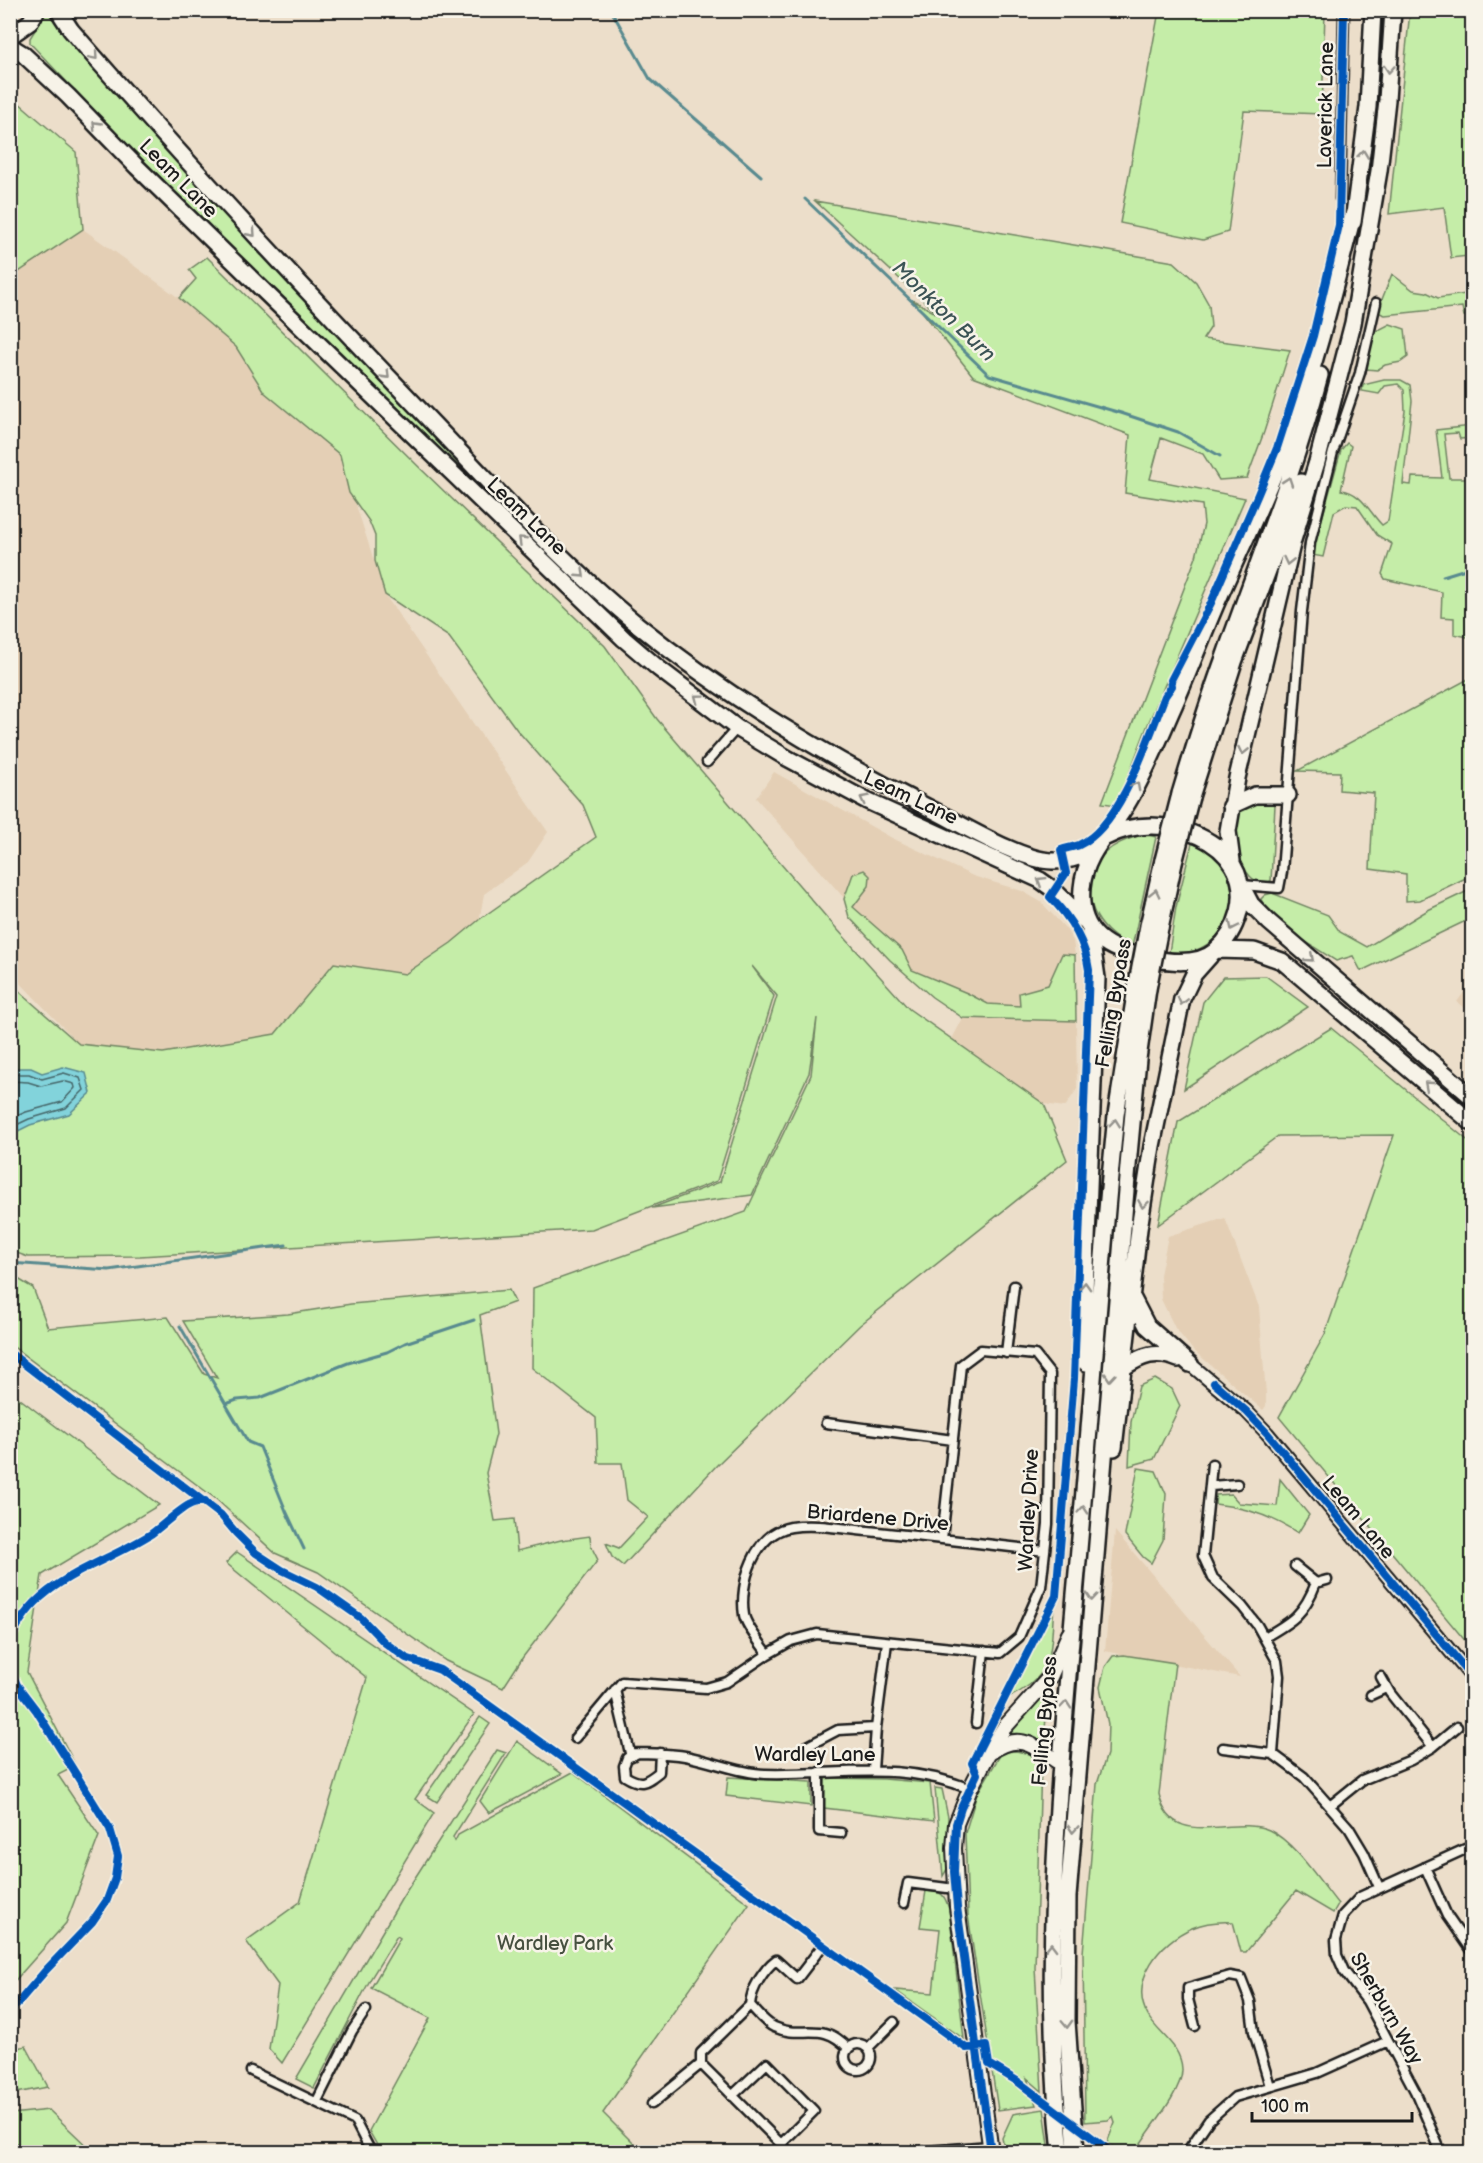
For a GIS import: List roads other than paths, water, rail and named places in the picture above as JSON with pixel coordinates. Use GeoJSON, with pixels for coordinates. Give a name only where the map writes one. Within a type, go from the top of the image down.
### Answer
{"type":"FeatureCollection","features":[{"type":"Feature","properties":{"kind":"highway"},"geometry":{"type":"LineString","coordinates":[[10,36],[30,22],[37,10]]}},
{"type":"Feature","properties":{"kind":"highway","name":"Leam Lane"},"geometry":{"type":"LineString","coordinates":[[58,10],[71,30],[165,138],[299,284],[549,545],[638,625],[718,686],[800,739],[902,794],[1034,859],[1060,861],[1091,853]]}},
{"type":"Feature","properties":{"kind":"highway"},"geometry":{"type":"LineString","coordinates":[[1089,1429],[1084,1318],[1096,962],[1087,925],[1082,888],[1083,875],[1091,853],[1106,837],[1140,780],[1173,709],[1291,431],[1315,358],[1354,212],[1368,107],[1373,10]]}},
{"type":"Feature","properties":{"kind":"highway"},"geometry":{"type":"LineString","coordinates":[[1233,867],[1228,831],[1232,806],[1293,540],[1317,462],[1353,323],[1380,159],[1393,10]]}},
{"type":"Feature","properties":{"kind":"highway","name":"Leam Lane"},"geometry":{"type":"LineString","coordinates":[[10,46],[23,54],[68,96],[259,286],[624,639],[658,668],[737,728],[787,758],[867,801],[1040,880],[1054,890],[1087,925]]}},
{"type":"Feature","properties":{"kind":"highway","name":"Felling Bypass"},"geometry":{"type":"LineString","coordinates":[[1061,2152],[1053,2056],[1051,1968],[1060,1763],[1110,1177],[1123,1069],[1168,861],[1206,708],[1309,416],[1344,283],[1354,212]]}},
{"type":"Feature","properties":{"kind":"highway","name":"Felling Bypass"},"geometry":{"type":"LineString","coordinates":[[1185,795],[1312,450],[1347,330],[1366,240]]}},
{"type":"Feature","properties":{"kind":"highway"},"geometry":{"type":"LineString","coordinates":[[1232,806],[1256,795],[1288,795]]}},
{"type":"Feature","properties":{"kind":"highway"},"geometry":{"type":"LineString","coordinates":[[1106,837],[1126,828],[1140,825],[1178,828],[1212,843],[1221,850],[1233,867],[1256,909],[1473,1097]]}},
{"type":"Feature","properties":{"kind":"highway"},"geometry":{"type":"LineString","coordinates":[[1100,1496],[1113,1449],[1142,1203],[1185,990],[1194,974],[1227,939],[1242,899],[1241,885]]}},
{"type":"Feature","properties":{"kind":"highway"},"geometry":{"type":"LineString","coordinates":[[1087,925],[1110,946],[1147,958],[1174,962],[1189,961],[1213,953],[1254,951],[1271,956],[1293,969],[1473,1123]]}},
{"type":"Feature","properties":{"kind":"highway","name":"Felling Bypass"},"geometry":{"type":"LineString","coordinates":[[1076,2152],[1067,2021],[1068,1897],[1142,988]]}},
{"type":"Feature","properties":{"kind":"highway"},"geometry":{"type":"LineString","coordinates":[[1131,1295],[1147,1326],[1190,1364]]}},
{"type":"Feature","properties":{"kind":"highway"},"geometry":{"type":"LineString","coordinates":[[1123,1368],[1146,1355],[1156,1353],[1168,1354],[1190,1364]]}},
{"type":"Feature","properties":{"kind":"main road","name":"Leam Lane"},"geometry":{"type":"LineString","coordinates":[[1190,1364],[1246,1411],[1267,1433],[1473,1677]]}},
{"type":"Feature","properties":{"kind":"main road"},"geometry":{"type":"LineString","coordinates":[[990,2149],[955,1889],[956,1824],[970,1789],[1004,1728],[1050,1677],[1072,1627]]}},
{"type":"Feature","properties":{"kind":"main road"},"geometry":{"type":"LineString","coordinates":[[989,1754],[1001,1745],[1020,1741],[1031,1744],[1060,1763]]}},
{"type":"Feature","properties":{"kind":"street","name":"Laverick Lane"},"geometry":{"type":"LineString","coordinates":[[1340,199],[1344,10]]}},
{"type":"Feature","properties":{"kind":"street"},"geometry":{"type":"LineString","coordinates":[[1241,885],[1279,888],[1302,611],[1310,543],[1334,452],[1360,374],[1376,303]]}},
{"type":"Feature","properties":{"kind":"street"},"geometry":{"type":"LineString","coordinates":[[707,762],[737,728]]}},
{"type":"Feature","properties":{"kind":"street"},"geometry":{"type":"LineString","coordinates":[[1006,1353],[1014,1286]]}},
{"type":"Feature","properties":{"kind":"street","name":"Wardley Drive"},"geometry":{"type":"LineString","coordinates":[[615,1690],[622,1682],[706,1688],[727,1682],[791,1641],[817,1634],[1000,1653],[1019,1637],[1041,1587],[1048,1524],[1050,1374],[1035,1355],[981,1350],[961,1365],[942,1539]]}},
{"type":"Feature","properties":{"kind":"street"},"geometry":{"type":"LineString","coordinates":[[826,1424],[953,1440]]}},
{"type":"Feature","properties":{"kind":"street"},"geometry":{"type":"LineString","coordinates":[[1212,1464],[1202,1549],[1205,1563],[1213,1578],[1242,1606],[1265,1637],[1279,1669],[1273,1754]]}},
{"type":"Feature","properties":{"kind":"street"},"geometry":{"type":"LineString","coordinates":[[1211,1486],[1237,1484]]}},
{"type":"Feature","properties":{"kind":"street","name":"Briardene Drive"},"geometry":{"type":"LineString","coordinates":[[768,1654],[744,1617],[744,1585],[753,1555],[771,1537],[789,1527],[816,1526],[1045,1551]]}},
{"type":"Feature","properties":{"kind":"street"},"geometry":{"type":"LineString","coordinates":[[1295,1566],[1316,1583]]}},
{"type":"Feature","properties":{"kind":"street"},"geometry":{"type":"LineString","coordinates":[[1265,1637],[1291,1621],[1304,1609],[1316,1583],[1327,1580]]}},
{"type":"Feature","properties":{"kind":"street"},"geometry":{"type":"LineString","coordinates":[[873,1770],[887,1642]]}},
{"type":"Feature","properties":{"kind":"street"},"geometry":{"type":"LineString","coordinates":[[976,1723],[984,1651]]}},
{"type":"Feature","properties":{"kind":"street"},"geometry":{"type":"LineString","coordinates":[[1381,1677],[1386,1688],[1433,1747]]}},
{"type":"Feature","properties":{"kind":"street"},"geometry":{"type":"LineString","coordinates":[[1371,1695],[1386,1688]]}},
{"type":"Feature","properties":{"kind":"street"},"geometry":{"type":"LineString","coordinates":[[575,1738],[615,1690]]}},
{"type":"Feature","properties":{"kind":"street"},"geometry":{"type":"LineString","coordinates":[[615,1690],[630,1753],[638,1753]]}},
{"type":"Feature","properties":{"kind":"street"},"geometry":{"type":"LineString","coordinates":[[1331,1805],[1362,1780],[1403,1764],[1433,1747],[1457,1727]]}},
{"type":"Feature","properties":{"kind":"street"},"geometry":{"type":"LineString","coordinates":[[802,1749],[838,1730],[876,1728]]}},
{"type":"Feature","properties":{"kind":"street"},"geometry":{"type":"LineString","coordinates":[[1223,1748],[1273,1754],[1304,1777],[1331,1805],[1358,1841],[1379,1887]]}},
{"type":"Feature","properties":{"kind":"street"},"geometry":{"type":"LineString","coordinates":[[638,1753],[627,1758],[624,1766],[625,1776],[635,1782],[647,1782],[659,1772],[660,1753]]}},
{"type":"Feature","properties":{"kind":"street","name":"Wardley Lane"},"geometry":{"type":"LineString","coordinates":[[638,1753],[686,1756],[725,1767],[764,1774],[873,1770],[913,1773],[950,1781],[970,1789]]}},
{"type":"Feature","properties":{"kind":"street"},"geometry":{"type":"LineString","coordinates":[[819,1772],[819,1831],[841,1833]]}},
{"type":"Feature","properties":{"kind":"street","name":"Sherburn Way"},"geometry":{"type":"LineString","coordinates":[[1439,2152],[1415,2091],[1367,2001],[1344,1971],[1336,1948],[1337,1931],[1348,1908],[1360,1897],[1473,1846]]}},
{"type":"Feature","properties":{"kind":"street"},"geometry":{"type":"LineString","coordinates":[[1425,1867],[1447,1916],[1473,1952]]}},
{"type":"Feature","properties":{"kind":"street"},"geometry":{"type":"LineString","coordinates":[[904,1903],[908,1883],[955,1889]]}},
{"type":"Feature","properties":{"kind":"street"},"geometry":{"type":"LineString","coordinates":[[789,2152],[701,2064],[701,2054],[750,2005],[751,1998],[767,1967],[776,1960],[797,1979],[820,1949]]}},
{"type":"Feature","properties":{"kind":"street"},"geometry":{"type":"LineString","coordinates":[[1195,2026],[1188,1999],[1188,1988],[1230,1976],[1241,1978],[1250,2001],[1254,2032],[1270,2086]]}},
{"type":"Feature","properties":{"kind":"street"},"geometry":{"type":"LineString","coordinates":[[750,2005],[771,2025],[780,2029],[828,2033],[838,2037],[848,2048]]}},
{"type":"Feature","properties":{"kind":"street"},"geometry":{"type":"LineString","coordinates":[[316,2101],[352,2031],[366,2010]]}},
{"type":"Feature","properties":{"kind":"street"},"geometry":{"type":"LineString","coordinates":[[868,2048],[894,2022]]}},
{"type":"Feature","properties":{"kind":"street"},"geometry":{"type":"LineString","coordinates":[[1187,2152],[1209,2120],[1235,2097],[1317,2073],[1388,2041]]}},
{"type":"Feature","properties":{"kind":"street"},"geometry":{"type":"LineString","coordinates":[[859,2044],[868,2048],[869,2063],[866,2067],[858,2070],[849,2066],[846,2062],[848,2048],[859,2044]]}},
{"type":"Feature","properties":{"kind":"street"},"geometry":{"type":"LineString","coordinates":[[732,2096],[767,2063],[814,2111],[781,2145]]}},
{"type":"Feature","properties":{"kind":"street"},"geometry":{"type":"LineString","coordinates":[[652,2104],[701,2064]]}},
{"type":"Feature","properties":{"kind":"street"},"geometry":{"type":"LineString","coordinates":[[250,2071],[355,2121],[371,2152]]}},
{"type":"Feature","properties":{"kind":"street"},"geometry":{"type":"LineString","coordinates":[[914,2152],[990,2149]]}},
{"type":"Feature","properties":{"kind":"water"},"geometry":{"type":"Polygon","coordinates":[[[63,1067],[86,1073],[91,1093],[69,1114],[30,1125],[14,1133],[11,1148],[11,1068],[31,1068],[42,1073],[63,1067]]]}},
{"type":"Feature","properties":{"kind":"waterway","name":"Monkton Burn"},"geometry":{"type":"LineString","coordinates":[[611,10],[650,79],[761,176]]}},
{"type":"Feature","properties":{"kind":"waterway","name":"Monkton Burn"},"geometry":{"type":"LineString","coordinates":[[805,199],[989,375],[1178,432],[1220,456]]}},
{"type":"Feature","properties":{"kind":"waterway"},"geometry":{"type":"LineString","coordinates":[[1443,576],[1472,567]]}},
{"type":"Feature","properties":{"kind":"waterway"},"geometry":{"type":"LineString","coordinates":[[10,1263],[109,1270],[286,1245]]}},
{"type":"Feature","properties":{"kind":"waterway"},"geometry":{"type":"LineString","coordinates":[[226,1404],[237,1400],[260,1398],[348,1363],[387,1352],[405,1343],[474,1320]]}},
{"type":"Feature","properties":{"kind":"waterway"},"geometry":{"type":"LineString","coordinates":[[180,1326],[248,1442],[260,1447],[304,1549]]}},
{"type":"Feature","properties":{"kind":"park label","name":"Wardley Park"},"geometry":{"type":"Point","coordinates":[555,1943]}}]}
